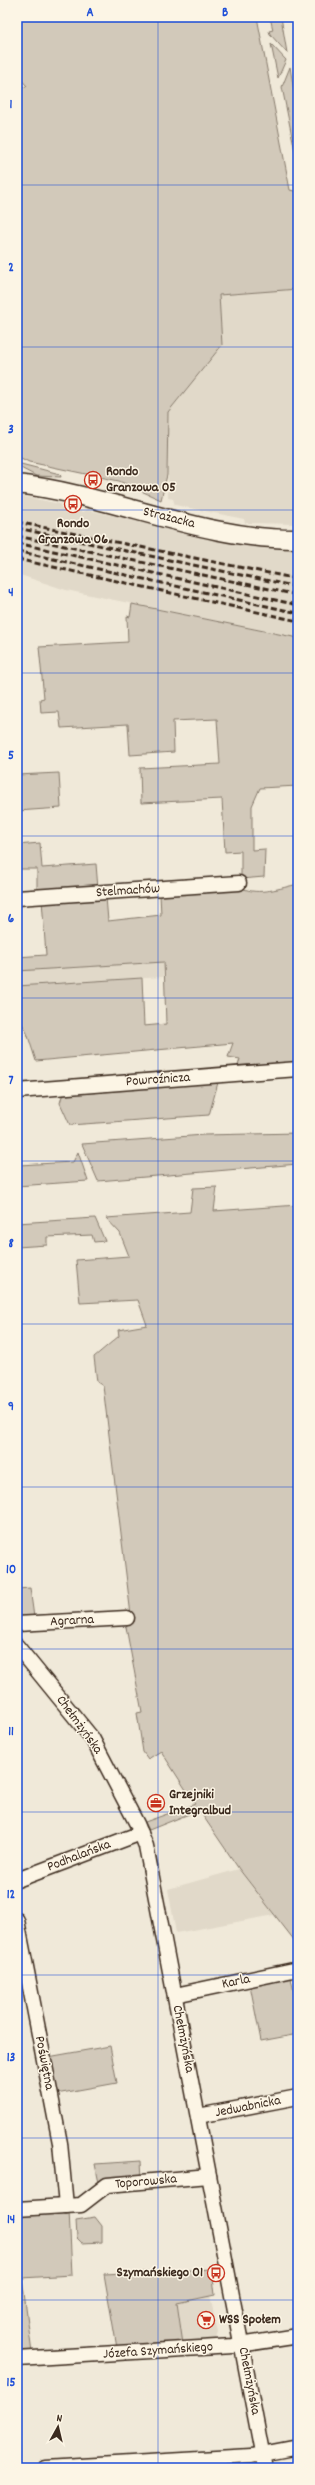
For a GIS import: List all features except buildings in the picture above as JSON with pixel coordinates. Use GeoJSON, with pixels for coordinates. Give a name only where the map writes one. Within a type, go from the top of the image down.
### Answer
{"type":"FeatureCollection","features":[{"type":"Feature","properties":{"kind":"main road","name":"Strażacka"},"geometry":{"type":"LineString","coordinates":[[17,472],[41,486]]}},
{"type":"Feature","properties":{"kind":"main road","name":"Strażacka"},"geometry":{"type":"LineString","coordinates":[[17,484],[41,486],[254,538],[298,539]]}},
{"type":"Feature","properties":{"kind":"street","name":"Stelmachów"},"geometry":{"type":"LineString","coordinates":[[17,898],[239,883]]}},
{"type":"Feature","properties":{"kind":"street","name":"Powroźnicza"},"geometry":{"type":"LineString","coordinates":[[17,1091],[298,1069]]}},
{"type":"Feature","properties":{"kind":"street","name":"Agrarna"},"geometry":{"type":"LineString","coordinates":[[17,1624],[127,1618]]}},
{"type":"Feature","properties":{"kind":"street","name":"Chełmżyńska"},"geometry":{"type":"LineString","coordinates":[[17,1646],[92,1738],[141,1833],[147,1852],[264,2461]]}},
{"type":"Feature","properties":{"kind":"street","name":"Podhalańska"},"geometry":{"type":"LineString","coordinates":[[17,1880],[141,1833]]}},
{"type":"Feature","properties":{"kind":"street","name":"Poświętna"},"geometry":{"type":"LineString","coordinates":[[17,1920],[60,2143],[66,2206]]}},
{"type":"Feature","properties":{"kind":"street","name":"Karla"},"geometry":{"type":"LineString","coordinates":[[175,1995],[298,1969]]}},
{"type":"Feature","properties":{"kind":"street","name":"Jedwabnicka"},"geometry":{"type":"LineString","coordinates":[[198,2116],[298,2097]]}},
{"type":"Feature","properties":{"kind":"street","name":"Toporowska"},"geometry":{"type":"LineString","coordinates":[[17,2209],[66,2206],[85,2203],[107,2185],[209,2176]]}},
{"type":"Feature","properties":{"kind":"street","name":"Józefa Szymańskiego"},"geometry":{"type":"LineString","coordinates":[[17,2359],[242,2344],[298,2336]]}},
{"type":"Feature","properties":{"kind":"street"},"geometry":{"type":"LineString","coordinates":[[46,2468],[264,2461],[298,2447]]}},
{"type":"Feature","properties":{"kind":"shaded area"},"geometry":{"type":"Polygon","coordinates":[[[17,17],[257,17],[290,190],[298,192],[298,289],[219,295],[222,345],[168,412],[167,475],[161,500],[119,481],[29,462],[17,456],[17,88],[27,86],[17,75],[17,17]]]}},
{"type":"Feature","properties":{"kind":"shaded area"},"geometry":{"type":"Polygon","coordinates":[[[270,17],[281,17],[287,53],[270,34],[269,31],[273,30],[270,17]]]}},
{"type":"Feature","properties":{"kind":"shaded area"},"geometry":{"type":"Polygon","coordinates":[[[271,44],[286,60],[278,78],[271,44]]]}},
{"type":"Feature","properties":{"kind":"shaded area"},"geometry":{"type":"Polygon","coordinates":[[[290,67],[298,115],[298,166],[282,87],[290,67]]]}},
{"type":"Feature","properties":{"kind":"shaded area"},"geometry":{"type":"Polygon","coordinates":[[[298,289],[298,524],[245,523],[244,519],[175,505],[173,499],[168,498],[168,412],[222,345],[219,295],[298,289]]]}},
{"type":"Feature","properties":{"kind":"shaded area"},"geometry":{"type":"Polygon","coordinates":[[[17,463],[60,474],[61,477],[36,476],[17,466],[17,463]]]}},
{"type":"Feature","properties":{"kind":"shaded area"},"geometry":{"type":"Polygon","coordinates":[[[17,495],[60,504],[61,508],[83,512],[87,510],[257,545],[298,547],[298,638],[66,590],[17,574],[17,495]]]}},
{"type":"Feature","properties":{"kind":"shaded area"},"geometry":{"type":"Polygon","coordinates":[[[132,604],[298,638],[298,786],[260,788],[252,806],[252,850],[265,849],[264,877],[241,879],[241,851],[225,852],[222,799],[141,803],[140,768],[220,764],[217,719],[173,721],[174,752],[130,755],[128,724],[61,728],[59,712],[41,713],[40,699],[44,698],[39,647],[128,642],[127,616],[130,617],[132,604]]]}},
{"type":"Feature","properties":{"kind":"shaded area"},"geometry":{"type":"Polygon","coordinates":[[[59,773],[61,808],[17,811],[17,775],[59,773]]]}},
{"type":"Feature","properties":{"kind":"shaded area"},"geometry":{"type":"Polygon","coordinates":[[[40,843],[42,868],[96,864],[98,889],[37,894],[37,869],[17,869],[17,845],[40,843]]]}},
{"type":"Feature","properties":{"kind":"shaded area"},"geometry":{"type":"Polygon","coordinates":[[[298,884],[298,1066],[237,1069],[240,1059],[228,1057],[233,1043],[36,1061],[27,1033],[17,1014],[17,986],[142,978],[144,1026],[166,1024],[164,962],[17,971],[17,957],[46,955],[42,900],[106,897],[108,921],[161,915],[160,894],[242,888],[262,891],[298,884]]]}},
{"type":"Feature","properties":{"kind":"shaded area"},"geometry":{"type":"Polygon","coordinates":[[[164,962],[163,977],[17,986],[17,971],[164,962]]]}},
{"type":"Feature","properties":{"kind":"shaded area"},"geometry":{"type":"Polygon","coordinates":[[[219,1079],[209,1115],[70,1125],[60,1103],[62,1096],[85,1091],[219,1079]]]}},
{"type":"Feature","properties":{"kind":"shaded area"},"geometry":{"type":"Polygon","coordinates":[[[298,1133],[298,1164],[98,1181],[82,1144],[204,1135],[298,1133]]]}},
{"type":"Feature","properties":{"kind":"shaded area"},"geometry":{"type":"Polygon","coordinates":[[[17,1148],[19,1165],[73,1162],[78,1152],[88,1181],[17,1186],[17,1148]]]}},
{"type":"Feature","properties":{"kind":"shaded area"},"geometry":{"type":"Polygon","coordinates":[[[217,1187],[214,1211],[298,1205],[298,1945],[239,1869],[199,1810],[149,1830],[145,1822],[195,1804],[161,1751],[148,1759],[143,1752],[137,1713],[142,1712],[126,1627],[131,1623],[131,1615],[103,1386],[97,1382],[94,1357],[119,1336],[118,1330],[147,1325],[138,1300],[80,1303],[76,1260],[129,1256],[120,1233],[106,1218],[190,1212],[193,1188],[217,1187]]]}},
{"type":"Feature","properties":{"kind":"shaded area"},"geometry":{"type":"Polygon","coordinates":[[[95,1218],[105,1241],[94,1242],[92,1235],[47,1237],[47,1245],[17,1247],[17,1223],[95,1218]]]}},
{"type":"Feature","properties":{"kind":"shaded area"},"geometry":{"type":"Polygon","coordinates":[[[30,1588],[34,1617],[21,1617],[17,1608],[17,1589],[30,1588]]]}},
{"type":"Feature","properties":{"kind":"shaded area"},"geometry":{"type":"Polygon","coordinates":[[[239,1869],[274,1915],[176,1933],[168,1889],[239,1869]]]}},
{"type":"Feature","properties":{"kind":"shaded area"},"geometry":{"type":"Polygon","coordinates":[[[291,1978],[298,2013],[298,2034],[261,2041],[250,1985],[291,1978]]]}},
{"type":"Feature","properties":{"kind":"shaded area"},"geometry":{"type":"Polygon","coordinates":[[[110,2046],[117,2083],[56,2094],[48,2057],[110,2046]]]}},
{"type":"Feature","properties":{"kind":"shaded area"},"geometry":{"type":"Polygon","coordinates":[[[141,2161],[142,2179],[99,2183],[95,2164],[141,2161]]]}},
{"type":"Feature","properties":{"kind":"shaded area"},"geometry":{"type":"Polygon","coordinates":[[[69,2210],[72,2275],[22,2278],[32,2353],[17,2353],[17,2212],[69,2210]]]}},
{"type":"Feature","properties":{"kind":"shaded area"},"geometry":{"type":"Polygon","coordinates":[[[95,2217],[102,2226],[102,2242],[82,2243],[77,2238],[76,2220],[95,2217]]]}},
{"type":"Feature","properties":{"kind":"shaded area"},"geometry":{"type":"Polygon","coordinates":[[[212,2269],[215,2295],[177,2303],[183,2344],[117,2348],[104,2274],[212,2269]]]}},
{"type":"Feature","properties":{"kind":"shaded area"},"geometry":{"type":"Polygon","coordinates":[[[210,2296],[218,2333],[216,2339],[182,2341],[177,2303],[210,2296]]]}},
{"type":"Feature","properties":{"kind":"railway"},"geometry":{"type":"LineString","coordinates":[[17,522],[298,579]]}},
{"type":"Feature","properties":{"kind":"railway"},"geometry":{"type":"LineString","coordinates":[[17,528],[298,587]]}},
{"type":"Feature","properties":{"kind":"railway"},"geometry":{"type":"LineString","coordinates":[[17,536],[298,595]]}},
{"type":"Feature","properties":{"kind":"railway"},"geometry":{"type":"LineString","coordinates":[[17,543],[298,605]]}},
{"type":"Feature","properties":{"kind":"railway"},"geometry":{"type":"LineString","coordinates":[[17,551],[298,613]]}},
{"type":"Feature","properties":{"kind":"railway"},"geometry":{"type":"LineString","coordinates":[[17,559],[298,621]]}},
{"type":"Feature","properties":{"kind":"place","name":"Rondo Granzowa 05"},"geometry":{"type":"Point","coordinates":[93,480]}},
{"type":"Feature","properties":{"kind":"place","name":"Rondo Granzowa 06"},"geometry":{"type":"Point","coordinates":[73,504]}},
{"type":"Feature","properties":{"kind":"place","name":"Grzejniki Integralbud"},"geometry":{"type":"Point","coordinates":[156,1803]}},
{"type":"Feature","properties":{"kind":"place","name":"Szymańskiego 01"},"geometry":{"type":"Point","coordinates":[216,2273]}},
{"type":"Feature","properties":{"kind":"place","name":"WSS Społem"},"geometry":{"type":"Point","coordinates":[206,2320]}}]}
